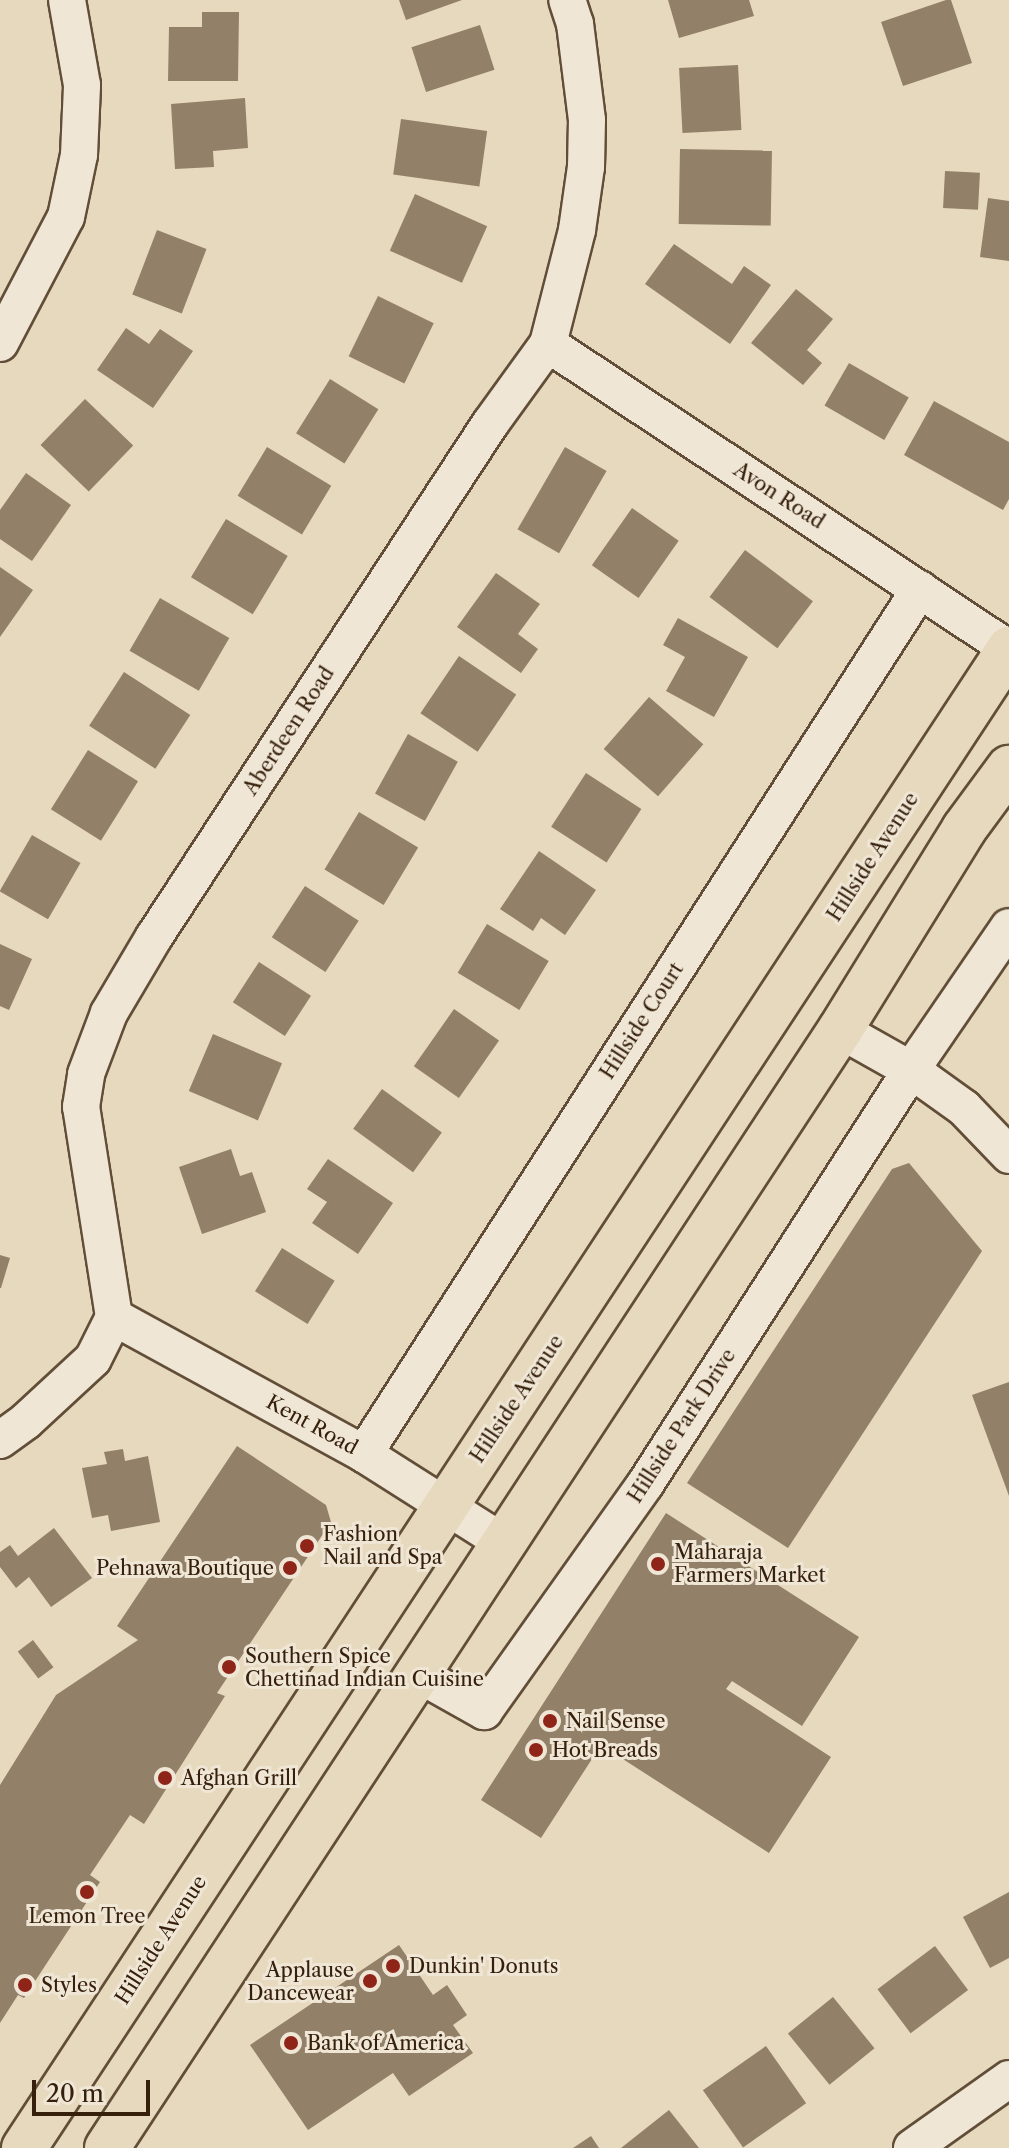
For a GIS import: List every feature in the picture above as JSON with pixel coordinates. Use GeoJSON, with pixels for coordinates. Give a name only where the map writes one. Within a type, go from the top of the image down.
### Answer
{"type":"FeatureCollection","features":[{"type":"Feature","properties":{"kind":"main road","name":"Hillside Avenue"},"geometry":{"type":"LineString","coordinates":[[24,2148],[1009,649]]}},
{"type":"Feature","properties":{"kind":"main road"},"geometry":{"type":"LineString","coordinates":[[107,2148],[840,1030],[964,829],[1009,768]]}},
{"type":"Feature","properties":{"kind":"street"},"geometry":{"type":"LineString","coordinates":[[0,343],[66,217],[79,155],[82,85],[67,0]]}},
{"type":"Feature","properties":{"kind":"street","name":"Aberdeen Road"},"geometry":{"type":"LineString","coordinates":[[114,1317],[81,1107],[86,1074],[109,1013],[154,937],[481,437],[548,344],[577,230],[586,167],[587,120],[575,24],[567,0]]}},
{"type":"Feature","properties":{"kind":"street","name":"Avon Road"},"geometry":{"type":"LineString","coordinates":[[548,344],[1009,649]]}},
{"type":"Feature","properties":{"kind":"street","name":"Hillside Court"},"geometry":{"type":"LineString","coordinates":[[364,1454],[920,589]]}},
{"type":"Feature","properties":{"kind":"street","name":"Hillside Park Drive"},"geometry":{"type":"LineString","coordinates":[[418,1674],[484,1711],[646,1483],[911,1070],[1009,927]]}},
{"type":"Feature","properties":{"kind":"street"},"geometry":{"type":"LineString","coordinates":[[840,1030],[911,1070],[964,1108],[1009,1155]]}},
{"type":"Feature","properties":{"kind":"street"},"geometry":{"type":"LineString","coordinates":[[0,1440],[26,1421],[93,1359],[114,1317]]}},
{"type":"Feature","properties":{"kind":"street","name":"Kent Road"},"geometry":{"type":"LineString","coordinates":[[114,1317],[364,1454],[504,1543]]}},
{"type":"Feature","properties":{"kind":"street"},"geometry":{"type":"LineString","coordinates":[[912,2148],[1009,2079]]}},
{"type":"Feature","properties":{"kind":"building"},"geometry":{"type":"Polygon","coordinates":[[[399,0],[462,0],[406,20],[399,0]]]}},
{"type":"Feature","properties":{"kind":"building"},"geometry":{"type":"Polygon","coordinates":[[[668,0],[749,0],[754,16],[679,38],[668,0]]]}},
{"type":"Feature","properties":{"kind":"building"},"geometry":{"type":"Polygon","coordinates":[[[951,0],[972,63],[903,86],[881,22],[951,0]]]}},
{"type":"Feature","properties":{"kind":"building"},"geometry":{"type":"Polygon","coordinates":[[[202,12],[239,12],[238,81],[168,81],[169,27],[202,27],[202,12]]]}},
{"type":"Feature","properties":{"kind":"building"},"geometry":{"type":"Polygon","coordinates":[[[480,25],[495,70],[426,92],[412,47],[480,25]]]}},
{"type":"Feature","properties":{"kind":"building"},"geometry":{"type":"Polygon","coordinates":[[[738,65],[741,130],[682,133],[679,68],[738,65]]]}},
{"type":"Feature","properties":{"kind":"building"},"geometry":{"type":"Polygon","coordinates":[[[245,98],[248,148],[213,151],[214,167],[175,169],[171,104],[245,98]]]}},
{"type":"Feature","properties":{"kind":"building"},"geometry":{"type":"Polygon","coordinates":[[[401,119],[487,131],[479,187],[393,174],[401,119]]]}},
{"type":"Feature","properties":{"kind":"building"},"geometry":{"type":"Polygon","coordinates":[[[680,149],[772,151],[771,226],[679,224],[680,149]]]}},
{"type":"Feature","properties":{"kind":"building"},"geometry":{"type":"Polygon","coordinates":[[[945,171],[980,173],[978,210],[943,208],[945,171]]]}},
{"type":"Feature","properties":{"kind":"building"},"geometry":{"type":"Polygon","coordinates":[[[415,194],[487,226],[462,283],[390,251],[415,194]]]}},
{"type":"Feature","properties":{"kind":"building"},"geometry":{"type":"Polygon","coordinates":[[[988,198],[1009,201],[1009,261],[980,257],[988,198]]]}},
{"type":"Feature","properties":{"kind":"building"},"geometry":{"type":"Polygon","coordinates":[[[157,230],[206,249],[182,313],[132,294],[157,230]]]}},
{"type":"Feature","properties":{"kind":"building"},"geometry":{"type":"Polygon","coordinates":[[[674,244],[732,284],[744,266],[771,285],[730,344],[645,284],[674,244]]]}},
{"type":"Feature","properties":{"kind":"building"},"geometry":{"type":"Polygon","coordinates":[[[796,289],[833,319],[807,350],[822,363],[803,385],[751,343],[796,289]]]}},
{"type":"Feature","properties":{"kind":"building"},"geometry":{"type":"Polygon","coordinates":[[[378,296],[434,323],[404,383],[349,356],[378,296]]]}},
{"type":"Feature","properties":{"kind":"building"},"geometry":{"type":"Polygon","coordinates":[[[126,328],[149,344],[160,329],[193,351],[153,408],[97,370],[126,328]]]}},
{"type":"Feature","properties":{"kind":"building"},"geometry":{"type":"Polygon","coordinates":[[[849,363],[909,398],[884,440],[824,405],[849,363]]]}},
{"type":"Feature","properties":{"kind":"building"},"geometry":{"type":"Polygon","coordinates":[[[330,379],[378,409],[344,463],[296,433],[330,379]]]}},
{"type":"Feature","properties":{"kind":"building"},"geometry":{"type":"Polygon","coordinates":[[[85,399],[133,446],[89,492],[41,445],[85,399]]]}},
{"type":"Feature","properties":{"kind":"building"},"geometry":{"type":"Polygon","coordinates":[[[934,401],[1009,442],[1009,499],[1003,510],[904,455],[934,401]]]}},
{"type":"Feature","properties":{"kind":"building"},"geometry":{"type":"Polygon","coordinates":[[[267,447],[331,486],[302,534],[238,496],[267,447]]]}},
{"type":"Feature","properties":{"kind":"building"},"geometry":{"type":"Polygon","coordinates":[[[565,447],[607,471],[559,553],[518,529],[565,447]]]}},
{"type":"Feature","properties":{"kind":"building"},"geometry":{"type":"Polygon","coordinates":[[[26,473],[71,505],[32,561],[0,539],[0,510],[26,473]]]}},
{"type":"Feature","properties":{"kind":"building"},"geometry":{"type":"Polygon","coordinates":[[[632,508],[679,541],[639,598],[592,565],[632,508]]]}},
{"type":"Feature","properties":{"kind":"building"},"geometry":{"type":"Polygon","coordinates":[[[226,519],[288,556],[253,614],[191,577],[226,519]]]}},
{"type":"Feature","properties":{"kind":"building"},"geometry":{"type":"Polygon","coordinates":[[[745,550],[813,601],[777,648],[709,597],[745,550]]]}},
{"type":"Feature","properties":{"kind":"building"},"geometry":{"type":"Polygon","coordinates":[[[0,567],[33,590],[0,637],[0,567]]]}},
{"type":"Feature","properties":{"kind":"building"},"geometry":{"type":"Polygon","coordinates":[[[496,573],[540,604],[518,634],[538,649],[521,673],[457,627],[496,573]]]}},
{"type":"Feature","properties":{"kind":"building"},"geometry":{"type":"Polygon","coordinates":[[[160,598],[229,638],[199,691],[130,651],[160,598]]]}},
{"type":"Feature","properties":{"kind":"building"},"geometry":{"type":"Polygon","coordinates":[[[678,618],[748,657],[714,717],[666,691],[685,657],[663,645],[678,618]]]}},
{"type":"Feature","properties":{"kind":"building"},"geometry":{"type":"Polygon","coordinates":[[[459,656],[516,695],[478,752],[420,713],[459,656]]]}},
{"type":"Feature","properties":{"kind":"building"},"geometry":{"type":"Polygon","coordinates":[[[124,672],[190,715],[155,769],[89,726],[124,672]]]}},
{"type":"Feature","properties":{"kind":"building"},"geometry":{"type":"Polygon","coordinates":[[[649,697],[703,744],[658,796],[604,749],[649,697]]]}},
{"type":"Feature","properties":{"kind":"building"},"geometry":{"type":"Polygon","coordinates":[[[408,734],[458,762],[425,821],[375,793],[408,734]]]}},
{"type":"Feature","properties":{"kind":"building"},"geometry":{"type":"Polygon","coordinates":[[[88,750],[138,781],[101,841],[51,809],[88,750]]]}},
{"type":"Feature","properties":{"kind":"building"},"geometry":{"type":"Polygon","coordinates":[[[586,773],[641,809],[606,863],[551,827],[586,773]]]}},
{"type":"Feature","properties":{"kind":"building"},"geometry":{"type":"Polygon","coordinates":[[[359,812],[418,848],[384,905],[324,869],[359,812]]]}},
{"type":"Feature","properties":{"kind":"building"},"geometry":{"type":"Polygon","coordinates":[[[32,835],[80,863],[48,919],[0,892],[32,835]]]}},
{"type":"Feature","properties":{"kind":"building"},"geometry":{"type":"Polygon","coordinates":[[[539,851],[596,890],[565,935],[541,918],[533,931],[500,909],[539,851]]]}},
{"type":"Feature","properties":{"kind":"building"},"geometry":{"type":"Polygon","coordinates":[[[305,886],[359,921],[325,972],[272,937],[305,886]]]}},
{"type":"Feature","properties":{"kind":"building"},"geometry":{"type":"Polygon","coordinates":[[[487,924],[549,961],[519,1010],[458,973],[487,924]]]}},
{"type":"Feature","properties":{"kind":"building"},"geometry":{"type":"Polygon","coordinates":[[[0,944],[32,959],[9,1010],[0,1006],[0,944]]]}},
{"type":"Feature","properties":{"kind":"building"},"geometry":{"type":"Polygon","coordinates":[[[259,962],[311,996],[285,1036],[233,1002],[259,962]]]}},
{"type":"Feature","properties":{"kind":"building"},"geometry":{"type":"Polygon","coordinates":[[[454,1009],[499,1041],[459,1098],[414,1066],[454,1009]]]}},
{"type":"Feature","properties":{"kind":"building"},"geometry":{"type":"Polygon","coordinates":[[[213,1034],[282,1063],[258,1120],[189,1091],[213,1034]]]}},
{"type":"Feature","properties":{"kind":"building"},"geometry":{"type":"Polygon","coordinates":[[[382,1089],[442,1132],[413,1172],[353,1129],[382,1089]]]}},
{"type":"Feature","properties":{"kind":"building"},"geometry":{"type":"Polygon","coordinates":[[[231,1149],[240,1176],[252,1172],[266,1212],[202,1234],[179,1167],[231,1149]]]}},
{"type":"Feature","properties":{"kind":"building"},"geometry":{"type":"Polygon","coordinates":[[[328,1159],[393,1203],[358,1254],[312,1223],[327,1202],[307,1189],[328,1159]]]}},
{"type":"Feature","properties":{"kind":"building"},"geometry":{"type":"Polygon","coordinates":[[[909,1163],[982,1251],[788,1548],[687,1483],[892,1169],[909,1163]]]}},
{"type":"Feature","properties":{"kind":"building"},"geometry":{"type":"Polygon","coordinates":[[[282,1248],[335,1281],[308,1324],[255,1291],[282,1248]]]}},
{"type":"Feature","properties":{"kind":"building"},"geometry":{"type":"Polygon","coordinates":[[[0,1255],[10,1258],[1,1288],[0,1288],[0,1255]]]}},
{"type":"Feature","properties":{"kind":"building"},"geometry":{"type":"Polygon","coordinates":[[[1009,1382],[1009,1496],[972,1395],[1009,1382]]]}},
{"type":"Feature","properties":{"kind":"building"},"geometry":{"type":"Polygon","coordinates":[[[237,1446],[326,1505],[331,1522],[217,1693],[225,1696],[144,1824],[130,1815],[90,1875],[100,1882],[24,1998],[18,1995],[0,2023],[0,1785],[56,1695],[138,1640],[117,1626],[237,1446]]]}},
{"type":"Feature","properties":{"kind":"building"},"geometry":{"type":"Polygon","coordinates":[[[123,1449],[125,1461],[148,1456],[160,1522],[111,1531],[108,1515],[92,1518],[82,1468],[107,1464],[104,1452],[123,1449]]]}},
{"type":"Feature","properties":{"kind":"building"},"geometry":{"type":"Polygon","coordinates":[[[666,1513],[859,1637],[802,1726],[732,1681],[726,1689],[831,1757],[769,1853],[601,1745],[541,1838],[481,1800],[666,1513]]]}},
{"type":"Feature","properties":{"kind":"building"},"geometry":{"type":"Polygon","coordinates":[[[54,1528],[92,1578],[51,1607],[29,1577],[16,1588],[0,1567],[0,1552],[10,1545],[18,1556],[54,1528]]]}},
{"type":"Feature","properties":{"kind":"building"},"geometry":{"type":"Polygon","coordinates":[[[33,1640],[53,1667],[38,1679],[18,1651],[33,1640]]]}},
{"type":"Feature","properties":{"kind":"building"},"geometry":{"type":"Polygon","coordinates":[[[1009,1892],[1009,1958],[990,1968],[963,1917],[1009,1892]]]}},
{"type":"Feature","properties":{"kind":"building"},"geometry":{"type":"Polygon","coordinates":[[[399,1945],[433,1995],[447,1985],[467,2015],[453,2025],[473,2053],[409,2096],[393,2073],[308,2130],[250,2045],[399,1945]]]}},
{"type":"Feature","properties":{"kind":"building"},"geometry":{"type":"Polygon","coordinates":[[[935,1946],[968,1990],[911,2033],[877,1989],[935,1946]]]}},
{"type":"Feature","properties":{"kind":"building"},"geometry":{"type":"Polygon","coordinates":[[[833,1997],[875,2048],[829,2085],[788,2034],[833,1997]]]}},
{"type":"Feature","properties":{"kind":"building"},"geometry":{"type":"Polygon","coordinates":[[[766,2046],[806,2103],[743,2148],[703,2090],[766,2046]]]}},
{"type":"Feature","properties":{"kind":"building"},"geometry":{"type":"Polygon","coordinates":[[[669,2110],[699,2148],[621,2148],[669,2110]]]}},
{"type":"Feature","properties":{"kind":"building"},"geometry":{"type":"Polygon","coordinates":[[[591,2136],[599,2148],[573,2148],[591,2136]]]}},
{"type":"Feature","properties":{"kind":"place","name":"Fashion Nail and Spa"},"geometry":{"type":"Point","coordinates":[307,1546]}},
{"type":"Feature","properties":{"kind":"place","name":"Maharaja Farmers Market"},"geometry":{"type":"Point","coordinates":[658,1564]}},
{"type":"Feature","properties":{"kind":"place","name":"Pehnawa Boutique"},"geometry":{"type":"Point","coordinates":[290,1568]}},
{"type":"Feature","properties":{"kind":"place","name":"Southern Spice Chettinad Indian Cuisine"},"geometry":{"type":"Point","coordinates":[229,1667]}},
{"type":"Feature","properties":{"kind":"place","name":"Nail Sense"},"geometry":{"type":"Point","coordinates":[550,1721]}},
{"type":"Feature","properties":{"kind":"place","name":"Hot Breads"},"geometry":{"type":"Point","coordinates":[536,1750]}},
{"type":"Feature","properties":{"kind":"place","name":"Afghan Grill"},"geometry":{"type":"Point","coordinates":[165,1778]}},
{"type":"Feature","properties":{"kind":"place","name":"Lemon Tree"},"geometry":{"type":"Point","coordinates":[87,1892]}},
{"type":"Feature","properties":{"kind":"place","name":"Dunkin' Donuts"},"geometry":{"type":"Point","coordinates":[393,1966]}},
{"type":"Feature","properties":{"kind":"place","name":"Applause Dancewear"},"geometry":{"type":"Point","coordinates":[370,1981]}},
{"type":"Feature","properties":{"kind":"place","name":"Styles"},"geometry":{"type":"Point","coordinates":[25,1985]}},
{"type":"Feature","properties":{"kind":"place","name":"Bank of America"},"geometry":{"type":"Point","coordinates":[291,2043]}}]}
